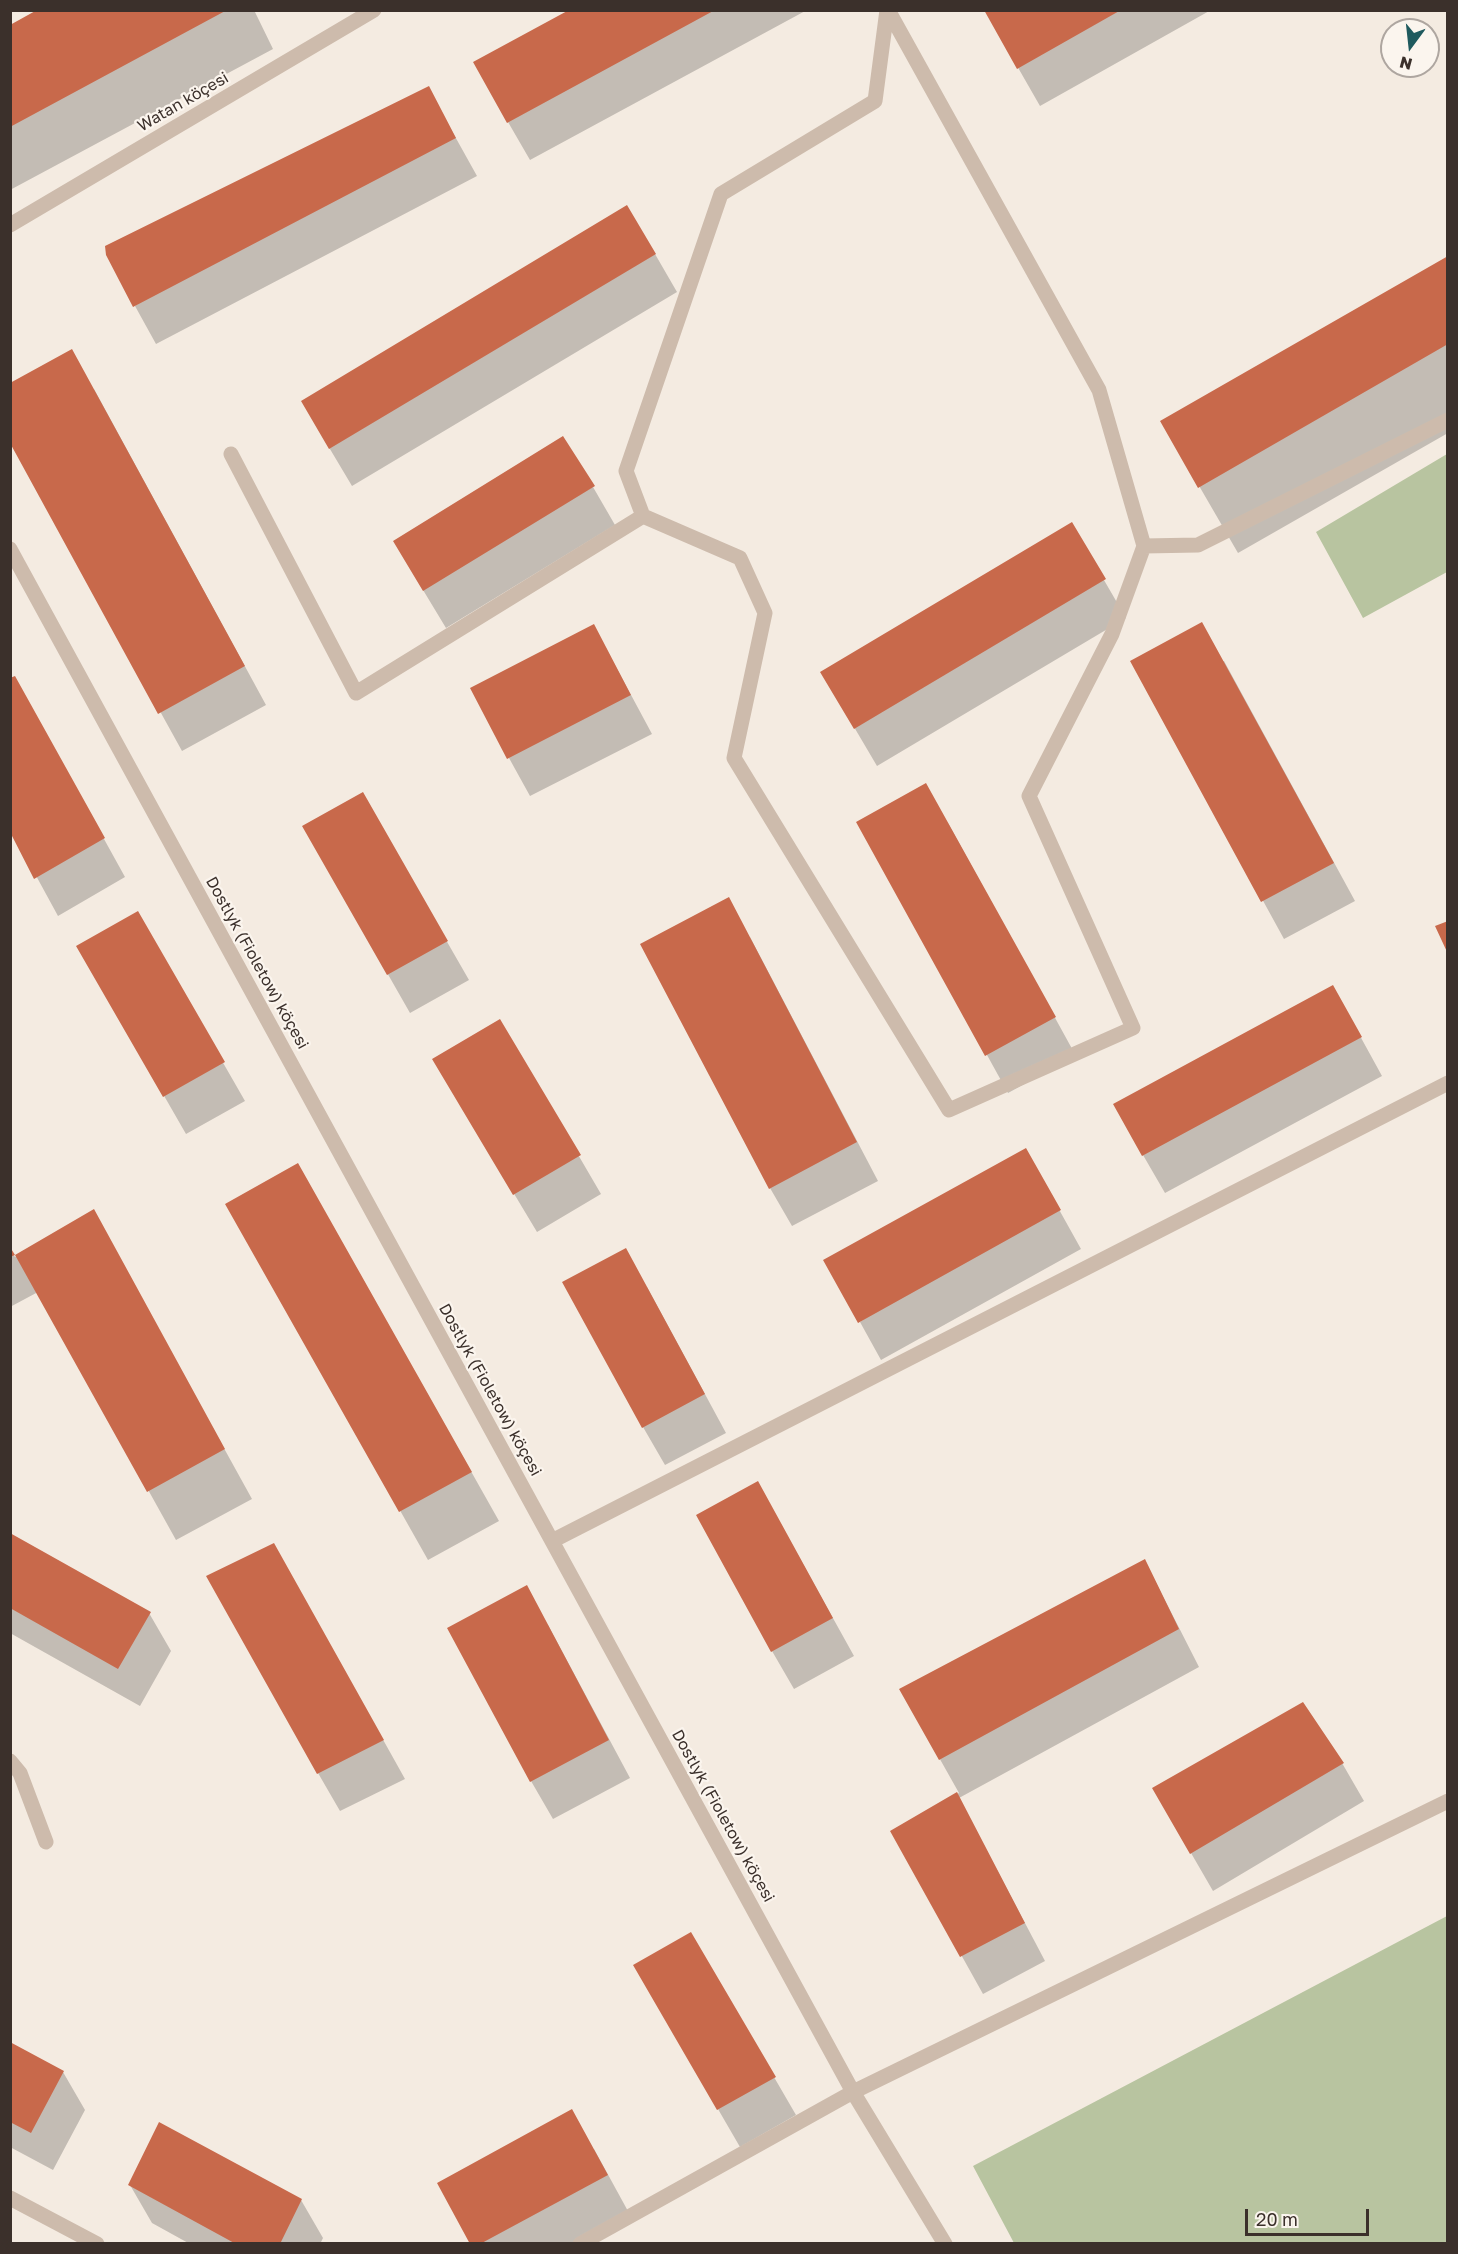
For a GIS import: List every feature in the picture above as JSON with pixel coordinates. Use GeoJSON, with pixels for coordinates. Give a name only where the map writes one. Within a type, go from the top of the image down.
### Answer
{"type":"FeatureCollection","features":[{"type":"Feature","properties":{"kind":"street","name":"Watan köçesi"},"geometry":{"type":"LineString","coordinates":[[10,225],[374,10]]}},
{"type":"Feature","properties":{"kind":"street"},"geometry":{"type":"LineString","coordinates":[[887,10],[1099,390],[1144,546],[1112,634],[1029,796],[1132,1028],[949,1110],[734,758],[765,613],[740,558],[643,516],[626,471],[721,194],[875,101],[887,10]]}},
{"type":"Feature","properties":{"kind":"street"},"geometry":{"type":"LineString","coordinates":[[1144,546],[1198,545],[1448,420]]}},
{"type":"Feature","properties":{"kind":"street"},"geometry":{"type":"LineString","coordinates":[[231,454],[356,693],[643,516]]}},
{"type":"Feature","properties":{"kind":"street","name":"Dostlyk (Fioletow) köçesi"},"geometry":{"type":"LineString","coordinates":[[10,549],[853,2092],[945,2244]]}},
{"type":"Feature","properties":{"kind":"street"},"geometry":{"type":"LineString","coordinates":[[552,1541],[1448,1083]]}},
{"type":"Feature","properties":{"kind":"street"},"geometry":{"type":"LineString","coordinates":[[10,1761],[20,1773],[46,1842]]}},
{"type":"Feature","properties":{"kind":"street"},"geometry":{"type":"LineString","coordinates":[[580,2244],[853,2092],[1448,1801]]}},
{"type":"Feature","properties":{"kind":"street"},"geometry":{"type":"LineString","coordinates":[[10,2198],[97,2244]]}},
{"type":"Feature","properties":{"kind":"green space"},"geometry":{"type":"Polygon","coordinates":[[[1447,454],[1447,572],[1363,618],[1316,532],[1447,454]]]}},
{"type":"Feature","properties":{"kind":"green space"},"geometry":{"type":"Polygon","coordinates":[[[1447,1916],[1447,2243],[1014,2243],[973,2166],[1447,1916]]]}},
{"type":"Feature","properties":{"kind":"building"},"geometry":{"type":"Polygon","coordinates":[[[37,10],[227,10],[10,127],[10,25],[37,10]]]}},
{"type":"Feature","properties":{"kind":"building"},"geometry":{"type":"Polygon","coordinates":[[[569,10],[715,10],[507,123],[473,62],[569,10]]]}},
{"type":"Feature","properties":{"kind":"building"},"geometry":{"type":"Polygon","coordinates":[[[984,10],[1121,10],[1017,69],[984,10]]]}},
{"type":"Feature","properties":{"kind":"building"},"geometry":{"type":"Polygon","coordinates":[[[429,86],[456,138],[133,307],[106,255],[105,246],[429,86]]]}},
{"type":"Feature","properties":{"kind":"building"},"geometry":{"type":"Polygon","coordinates":[[[627,205],[656,254],[329,449],[301,401],[627,205]]]}},
{"type":"Feature","properties":{"kind":"building"},"geometry":{"type":"Polygon","coordinates":[[[1448,256],[1448,344],[1198,488],[1160,421],[1448,256]]]}},
{"type":"Feature","properties":{"kind":"building"},"geometry":{"type":"Polygon","coordinates":[[[72,349],[245,666],[158,714],[10,443],[10,383],[72,349]]]}},
{"type":"Feature","properties":{"kind":"building"},"geometry":{"type":"Polygon","coordinates":[[[563,436],[595,486],[423,591],[393,541],[563,436]]]}},
{"type":"Feature","properties":{"kind":"building"},"geometry":{"type":"Polygon","coordinates":[[[1072,522],[1106,579],[854,729],[820,672],[1072,522]]]}},
{"type":"Feature","properties":{"kind":"building"},"geometry":{"type":"Polygon","coordinates":[[[1202,622],[1334,863],[1261,902],[1130,661],[1202,622]]]}},
{"type":"Feature","properties":{"kind":"building"},"geometry":{"type":"Polygon","coordinates":[[[594,624],[631,695],[507,759],[470,688],[594,624]]]}},
{"type":"Feature","properties":{"kind":"building"},"geometry":{"type":"Polygon","coordinates":[[[15,676],[105,838],[34,879],[10,832],[10,678],[15,676]]]}},
{"type":"Feature","properties":{"kind":"building"},"geometry":{"type":"Polygon","coordinates":[[[926,783],[1056,1017],[985,1056],[856,822],[926,783]]]}},
{"type":"Feature","properties":{"kind":"building"},"geometry":{"type":"Polygon","coordinates":[[[363,792],[448,941],[387,975],[302,826],[363,792]]]}},
{"type":"Feature","properties":{"kind":"building"},"geometry":{"type":"Polygon","coordinates":[[[729,897],[857,1142],[769,1189],[640,944],[729,897]]]}},
{"type":"Feature","properties":{"kind":"building"},"geometry":{"type":"Polygon","coordinates":[[[138,911],[225,1062],[163,1097],[76,946],[138,911]]]}},
{"type":"Feature","properties":{"kind":"building"},"geometry":{"type":"Polygon","coordinates":[[[1448,921],[1448,954],[1435,926],[1448,921]]]}},
{"type":"Feature","properties":{"kind":"building"},"geometry":{"type":"Polygon","coordinates":[[[1333,985],[1362,1037],[1142,1156],[1113,1104],[1333,985]]]}},
{"type":"Feature","properties":{"kind":"building"},"geometry":{"type":"Polygon","coordinates":[[[500,1019],[581,1155],[513,1195],[432,1059],[500,1019]]]}},
{"type":"Feature","properties":{"kind":"building"},"geometry":{"type":"Polygon","coordinates":[[[1026,1148],[1061,1210],[858,1323],[823,1260],[1026,1148]]]}},
{"type":"Feature","properties":{"kind":"building"},"geometry":{"type":"Polygon","coordinates":[[[298,1163],[472,1472],[399,1512],[225,1204],[298,1163]]]}},
{"type":"Feature","properties":{"kind":"building"},"geometry":{"type":"Polygon","coordinates":[[[94,1209],[225,1449],[147,1492],[15,1255],[94,1209]]]}},
{"type":"Feature","properties":{"kind":"building"},"geometry":{"type":"Polygon","coordinates":[[[10,1247],[15,1255],[10,1257],[10,1247]]]}},
{"type":"Feature","properties":{"kind":"building"},"geometry":{"type":"Polygon","coordinates":[[[626,1248],[705,1394],[642,1428],[562,1282],[626,1248]]]}},
{"type":"Feature","properties":{"kind":"building"},"geometry":{"type":"Polygon","coordinates":[[[758,1481],[833,1618],[771,1652],[696,1515],[758,1481]]]}},
{"type":"Feature","properties":{"kind":"building"},"geometry":{"type":"Polygon","coordinates":[[[10,1533],[151,1612],[118,1669],[10,1608],[10,1533]]]}},
{"type":"Feature","properties":{"kind":"building"},"geometry":{"type":"Polygon","coordinates":[[[274,1543],[384,1740],[317,1774],[206,1576],[274,1543]]]}},
{"type":"Feature","properties":{"kind":"building"},"geometry":{"type":"Polygon","coordinates":[[[1145,1559],[1179,1629],[939,1760],[899,1689],[1145,1559]]]}},
{"type":"Feature","properties":{"kind":"building"},"geometry":{"type":"Polygon","coordinates":[[[527,1585],[609,1740],[530,1782],[447,1628],[527,1585]]]}},
{"type":"Feature","properties":{"kind":"building"},"geometry":{"type":"Polygon","coordinates":[[[1303,1702],[1344,1763],[1190,1854],[1152,1788],[1303,1702]]]}},
{"type":"Feature","properties":{"kind":"building"},"geometry":{"type":"Polygon","coordinates":[[[957,1792],[1025,1923],[960,1957],[890,1831],[957,1792]]]}},
{"type":"Feature","properties":{"kind":"building"},"geometry":{"type":"Polygon","coordinates":[[[691,1932],[776,2077],[717,2110],[633,1965],[691,1932]]]}},
{"type":"Feature","properties":{"kind":"building"},"geometry":{"type":"Polygon","coordinates":[[[10,2042],[64,2071],[31,2133],[10,2122],[10,2042]]]}},
{"type":"Feature","properties":{"kind":"building"},"geometry":{"type":"Polygon","coordinates":[[[572,2109],[608,2175],[480,2244],[470,2244],[437,2183],[572,2109]]]}},
{"type":"Feature","properties":{"kind":"building"},"geometry":{"type":"Polygon","coordinates":[[[159,2122],[302,2199],[280,2244],[236,2244],[128,2185],[159,2122]]]}}]}
